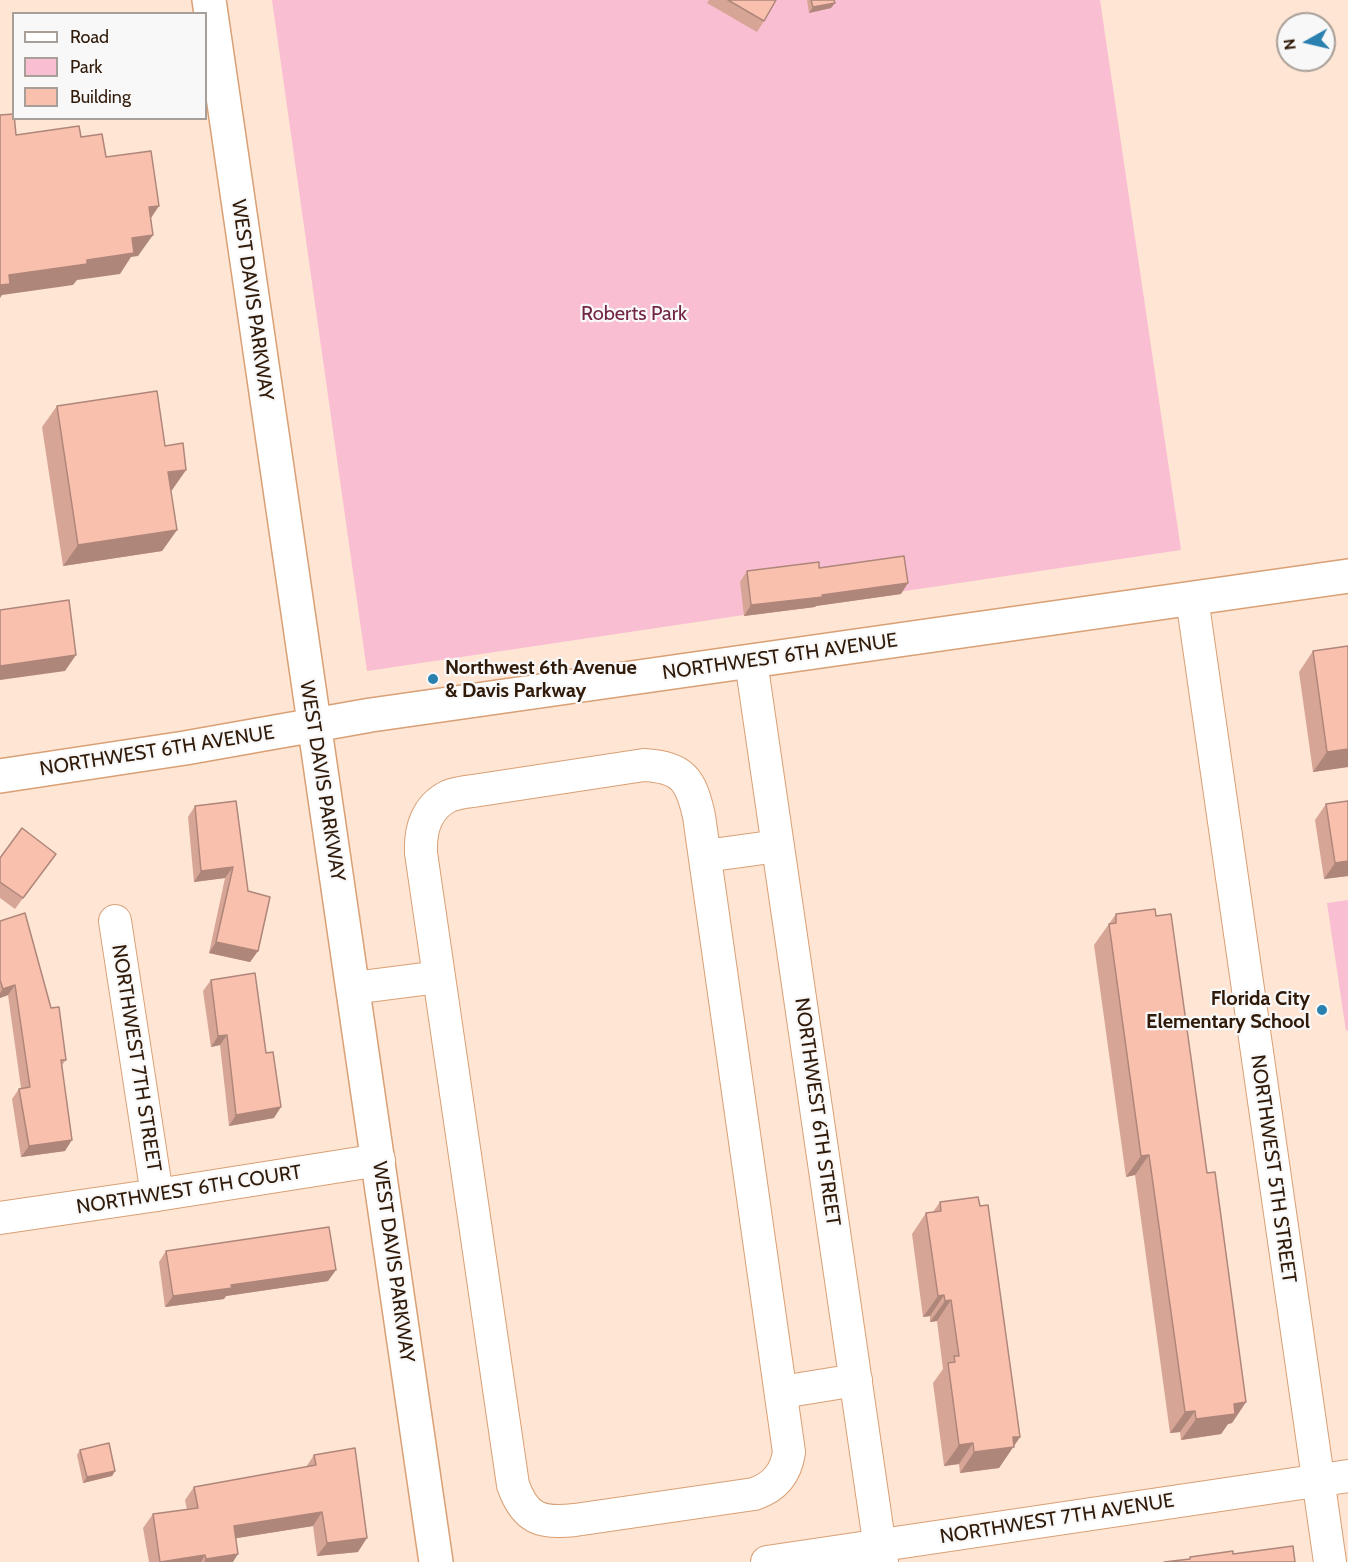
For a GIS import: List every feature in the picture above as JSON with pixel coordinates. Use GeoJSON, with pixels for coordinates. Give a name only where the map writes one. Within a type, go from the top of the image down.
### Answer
{"type":"FeatureCollection","features":[{"type":"Feature","properties":{"kind":"street","name":"WEST DAVIS PARKWAY"},"geometry":{"type":"LineString","coordinates":[[209,0],[436,1562]]}},
{"type":"Feature","properties":{"kind":"street","name":"NORTHWEST 6TH AVENUE"},"geometry":{"type":"LineString","coordinates":[[0,776],[185,748],[371,715],[1348,576]]}},
{"type":"Feature","properties":{"kind":"street","name":"NORTHWEST 5TH STREET"},"geometry":{"type":"LineString","coordinates":[[1192,598],[1330,1562]]}},
{"type":"Feature","properties":{"kind":"street","name":"NORTHWEST 6TH STREET"},"geometry":{"type":"LineString","coordinates":[[751,661],[881,1554]]}},
{"type":"Feature","properties":{"kind":"street"},"geometry":{"type":"LineString","coordinates":[[632,766],[658,766],[670,768],[683,777],[689,786],[695,798],[705,856],[782,1392],[789,1452],[787,1464],[783,1473],[766,1490],[744,1497],[564,1521],[544,1520],[524,1508],[513,1485],[421,853],[423,826],[429,812],[449,796],[632,766]]}},
{"type":"Feature","properties":{"kind":"street"},"geometry":{"type":"LineString","coordinates":[[705,856],[778,846]]}},
{"type":"Feature","properties":{"kind":"street","name":"NORTHWEST 7TH STREET"},"geometry":{"type":"LineString","coordinates":[[115,921],[157,1196]]}},
{"type":"Feature","properties":{"kind":"street"},"geometry":{"type":"LineString","coordinates":[[353,988],[439,977]]}},
{"type":"Feature","properties":{"kind":"street","name":"NORTHWEST 6TH COURT"},"geometry":{"type":"LineString","coordinates":[[0,1218],[157,1196],[379,1160]]}},
{"type":"Feature","properties":{"kind":"street"},"geometry":{"type":"LineString","coordinates":[[782,1392],[856,1380]]}},
{"type":"Feature","properties":{"kind":"street","name":"NORTHWEST 7TH AVENUE"},"geometry":{"type":"LineString","coordinates":[[767,1562],[881,1554],[1114,1510],[1348,1476]]}},
{"type":"Feature","properties":{"kind":"green space","name":"Roberts Park"},"geometry":{"type":"Polygon","coordinates":[[[272,0],[1100,0],[1181,550],[367,671],[272,0]]]}},
{"type":"Feature","properties":{"kind":"green space"},"geometry":{"type":"Polygon","coordinates":[[[1348,900],[1348,1030],[1346,1031],[1327,903],[1348,900]]]}},
{"type":"Feature","properties":{"kind":"building"},"geometry":{"type":"Polygon","coordinates":[[[728,0],[776,0],[764,21],[728,0]]]}},
{"type":"Feature","properties":{"kind":"building"},"geometry":{"type":"Polygon","coordinates":[[[811,0],[834,0],[835,3],[813,7],[811,0]]]}},
{"type":"Feature","properties":{"kind":"building"},"geometry":{"type":"Polygon","coordinates":[[[12,114],[16,135],[79,126],[81,137],[102,134],[106,157],[151,151],[159,206],[149,207],[153,235],[132,238],[134,253],[87,260],[87,264],[9,275],[10,284],[0,285],[0,115],[12,114]]]}},
{"type":"Feature","properties":{"kind":"building"},"geometry":{"type":"Polygon","coordinates":[[[157,391],[165,446],[183,443],[186,470],[168,472],[177,530],[78,545],[57,406],[157,391]]]}},
{"type":"Feature","properties":{"kind":"building"},"geometry":{"type":"Polygon","coordinates":[[[904,556],[908,583],[822,595],[823,597],[751,605],[747,571],[819,562],[819,568],[904,556]]]}},
{"type":"Feature","properties":{"kind":"building"},"geometry":{"type":"Polygon","coordinates":[[[69,600],[76,655],[0,666],[0,610],[69,600]]]}},
{"type":"Feature","properties":{"kind":"building"},"geometry":{"type":"Polygon","coordinates":[[[1348,646],[1348,749],[1327,752],[1313,651],[1348,646]]]}},
{"type":"Feature","properties":{"kind":"building"},"geometry":{"type":"Polygon","coordinates":[[[236,801],[248,891],[270,897],[258,951],[216,942],[233,867],[201,871],[195,806],[236,801]]]}},
{"type":"Feature","properties":{"kind":"building"},"geometry":{"type":"Polygon","coordinates":[[[1348,801],[1348,861],[1335,863],[1326,804],[1348,801]]]}},
{"type":"Feature","properties":{"kind":"building"},"geometry":{"type":"Polygon","coordinates":[[[22,828],[56,854],[23,898],[0,882],[0,858],[22,828]]]}},
{"type":"Feature","properties":{"kind":"building"},"geometry":{"type":"Polygon","coordinates":[[[1155,909],[1156,916],[1171,914],[1207,1173],[1215,1172],[1246,1402],[1234,1404],[1235,1414],[1196,1419],[1195,1411],[1185,1412],[1149,1155],[1141,1156],[1109,924],[1116,923],[1116,914],[1155,909]]]}},
{"type":"Feature","properties":{"kind":"building"},"geometry":{"type":"Polygon","coordinates":[[[25,913],[51,1008],[59,1007],[66,1060],[61,1060],[72,1140],[29,1146],[19,1089],[30,1087],[15,985],[3,989],[0,980],[0,921],[25,913]]]}},
{"type":"Feature","properties":{"kind":"building"},"geometry":{"type":"Polygon","coordinates":[[[255,973],[266,1053],[273,1052],[281,1107],[236,1115],[227,1035],[218,1036],[211,980],[255,973]]]}},
{"type":"Feature","properties":{"kind":"building"},"geometry":{"type":"Polygon","coordinates":[[[978,1197],[980,1206],[988,1205],[1020,1437],[1013,1437],[1014,1447],[974,1452],[973,1443],[959,1445],[948,1363],[955,1362],[954,1356],[959,1356],[951,1300],[945,1301],[944,1295],[938,1296],[926,1213],[941,1211],[940,1202],[978,1197]]]}},
{"type":"Feature","properties":{"kind":"building"},"geometry":{"type":"Polygon","coordinates":[[[329,1227],[336,1270],[173,1296],[166,1251],[329,1227]]]}},
{"type":"Feature","properties":{"kind":"building"},"geometry":{"type":"Polygon","coordinates":[[[109,1443],[115,1471],[87,1477],[80,1450],[109,1443]]]}},
{"type":"Feature","properties":{"kind":"building"},"geometry":{"type":"Polygon","coordinates":[[[355,1448],[367,1538],[327,1543],[322,1512],[234,1526],[238,1554],[206,1559],[205,1555],[160,1562],[153,1514],[198,1508],[194,1487],[316,1465],[314,1455],[355,1448]]]}},
{"type":"Feature","properties":{"kind":"building"},"geometry":{"type":"Polygon","coordinates":[[[1293,1546],[1295,1562],[1164,1562],[1233,1551],[1233,1554],[1293,1546]]]}},
{"type":"Feature","properties":{"kind":"place","name":"Northwest 6th Avenue & Davis Parkway"},"geometry":{"type":"Point","coordinates":[433,679]}},
{"type":"Feature","properties":{"kind":"place","name":"Florida City Elementary School"},"geometry":{"type":"Point","coordinates":[1322,1010]}}]}
